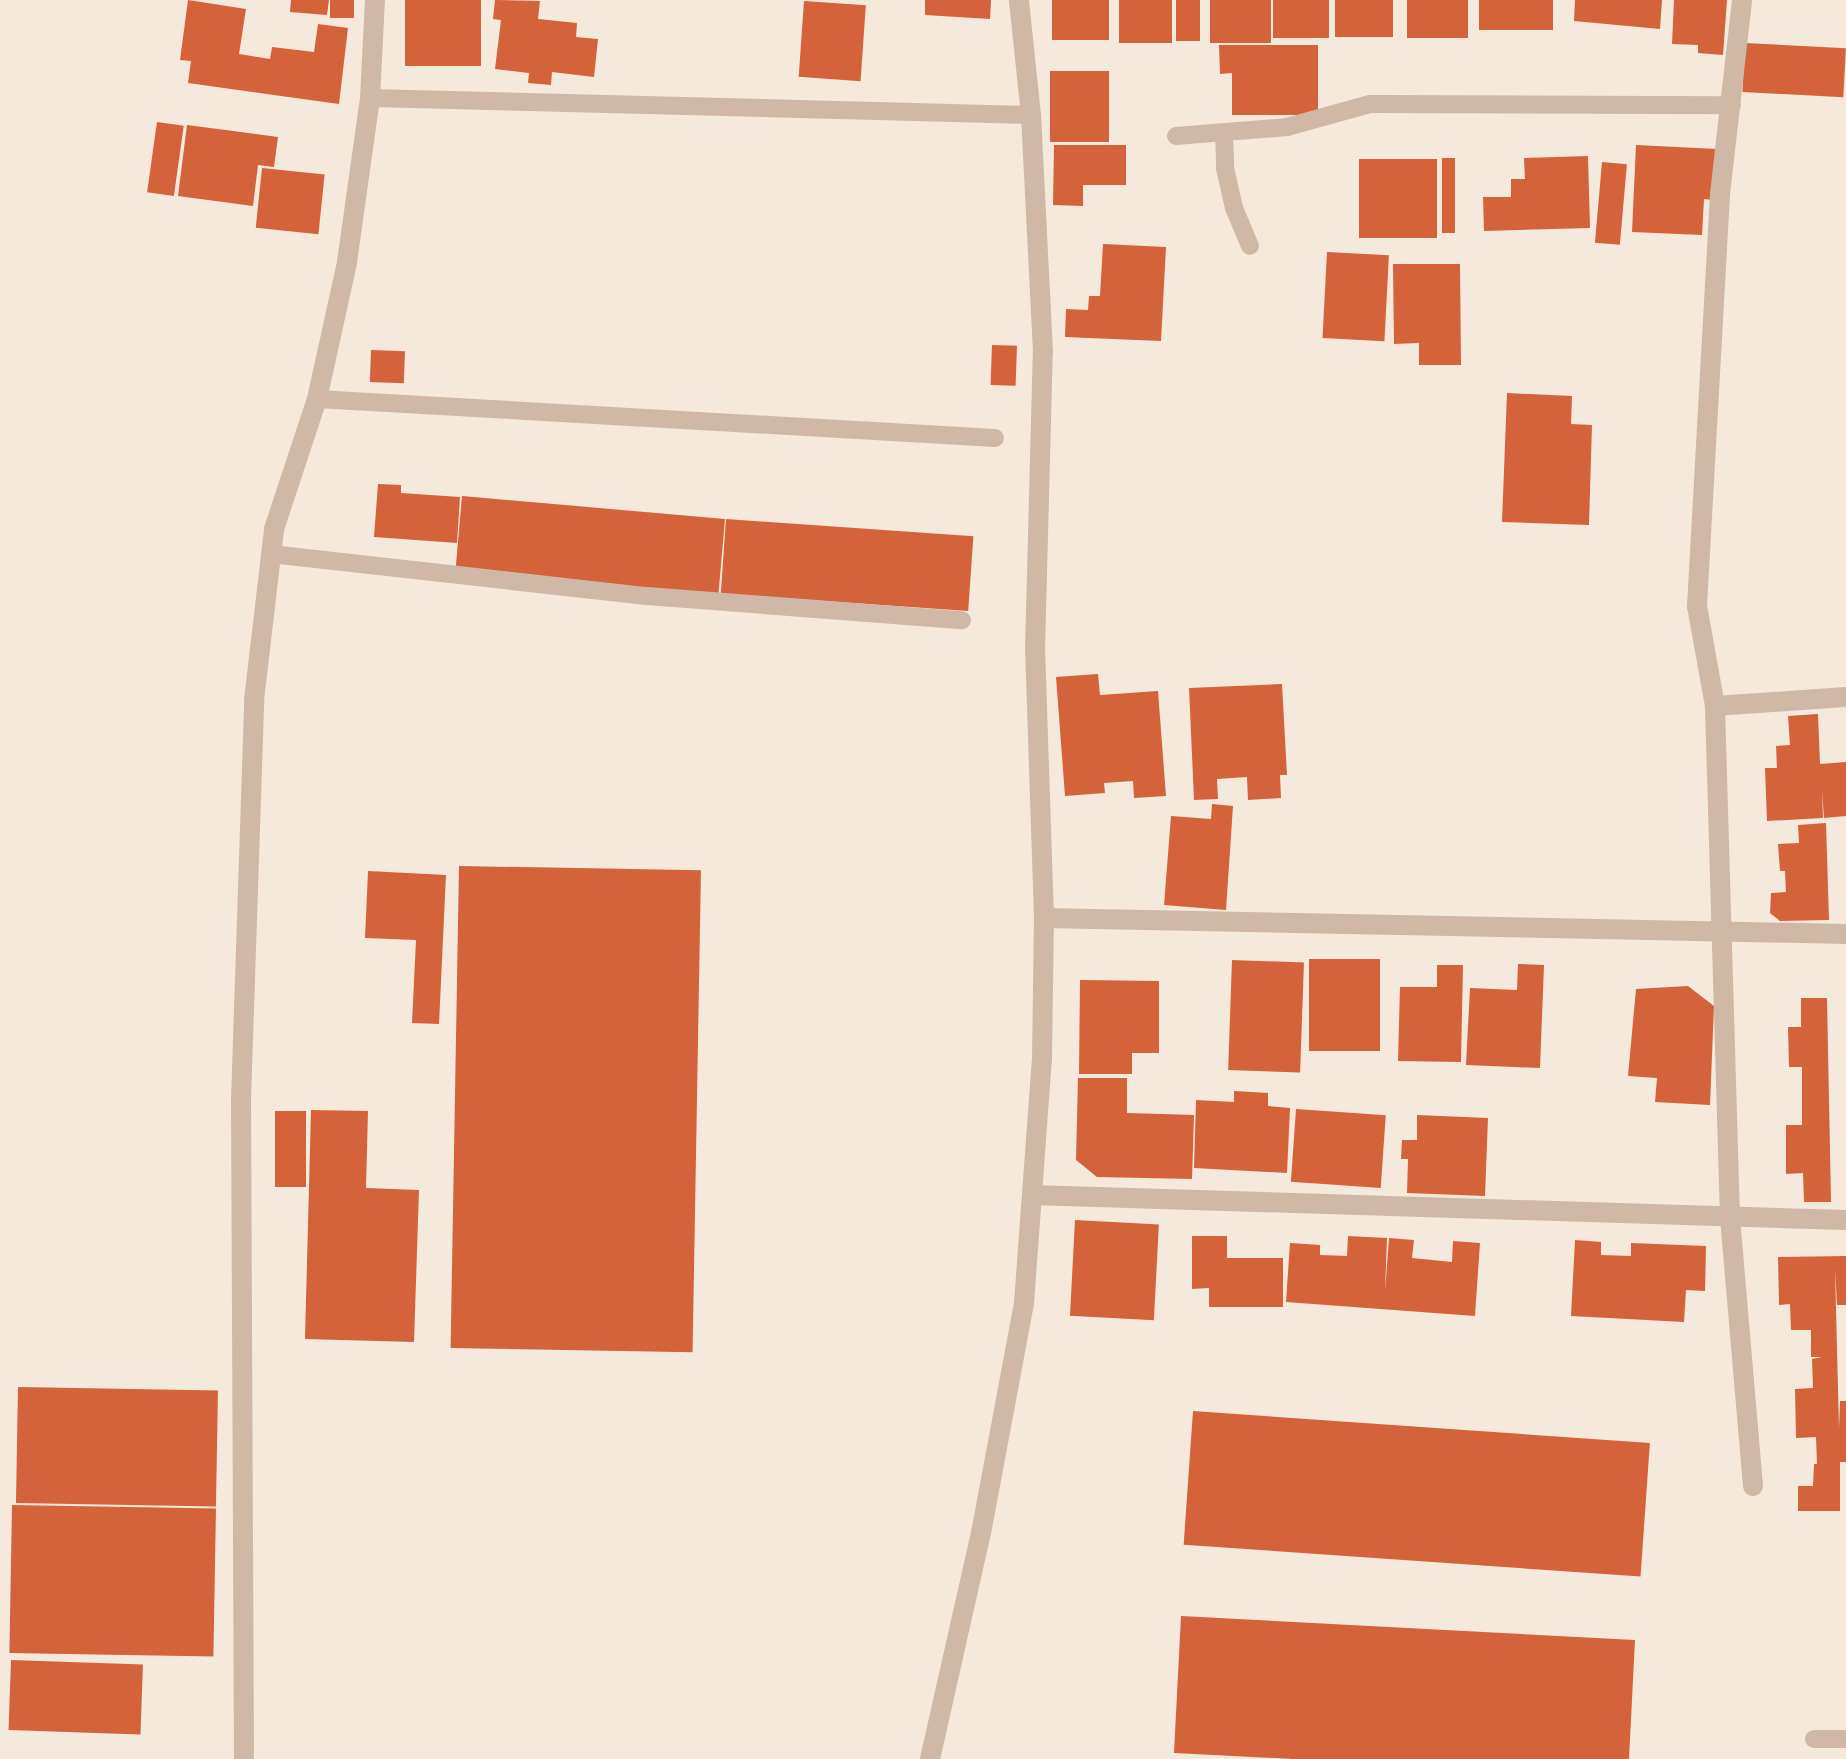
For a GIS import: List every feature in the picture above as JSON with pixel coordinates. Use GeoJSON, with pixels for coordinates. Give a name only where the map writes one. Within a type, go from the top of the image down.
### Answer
{"type":"FeatureCollection","features":[{"type":"Feature","properties":{"kind":"street"},"geometry":{"type":"LineString","coordinates":[[244,1759],[241,1100],[254,700],[274,529],[317,399],[347,262],[370,98],[375,0]]}},
{"type":"Feature","properties":{"kind":"street"},"geometry":{"type":"LineString","coordinates":[[930,1759],[981,1533],[1024,1303],[1042,1059],[1044,918],[1035,650],[1043,352],[1031,115],[1019,0]]}},
{"type":"Feature","properties":{"kind":"street"},"geometry":{"type":"LineString","coordinates":[[1742,0],[1720,194],[1697,606],[1715,706],[1730,1218],[1753,1486]]}},
{"type":"Feature","properties":{"kind":"street"},"geometry":{"type":"LineString","coordinates":[[1715,706],[1846,697]]}},
{"type":"Feature","properties":{"kind":"street"},"geometry":{"type":"LineString","coordinates":[[1044,918],[1846,934]]}},
{"type":"Feature","properties":{"kind":"street"},"geometry":{"type":"LineString","coordinates":[[1032,1195],[1846,1220]]}},
{"type":"Feature","properties":{"kind":"lane"},"geometry":{"type":"LineString","coordinates":[[370,98],[1031,115]]}},
{"type":"Feature","properties":{"kind":"lane"},"geometry":{"type":"LineString","coordinates":[[1176,136],[1298,125],[1370,104],[1732,105]]}},
{"type":"Feature","properties":{"kind":"lane"},"geometry":{"type":"LineString","coordinates":[[1224,133],[1225,168],[1234,208],[1250,246]]}},
{"type":"Feature","properties":{"kind":"lane"},"geometry":{"type":"LineString","coordinates":[[317,399],[995,438]]}},
{"type":"Feature","properties":{"kind":"lane"},"geometry":{"type":"LineString","coordinates":[[271,554],[647,596],[962,620]]}},
{"type":"Feature","properties":{"kind":"lane"},"geometry":{"type":"LineString","coordinates":[[1814,1739],[1846,1739]]}},
{"type":"Feature","properties":{"kind":"building"},"geometry":{"type":"Polygon","coordinates":[[[188,0],[246,9],[239,54],[270,59],[272,47],[314,52],[318,24],[348,28],[339,104],[188,83],[191,61],[180,60],[188,0]]]}},
{"type":"Feature","properties":{"kind":"building"},"geometry":{"type":"Polygon","coordinates":[[[291,0],[329,0],[327,15],[290,12],[291,0]]]}},
{"type":"Feature","properties":{"kind":"building"},"geometry":{"type":"Polygon","coordinates":[[[330,0],[354,0],[354,18],[330,18],[330,0]]]}},
{"type":"Feature","properties":{"kind":"building"},"geometry":{"type":"Polygon","coordinates":[[[405,0],[481,0],[481,66],[405,66],[405,0]]]}},
{"type":"Feature","properties":{"kind":"building"},"geometry":{"type":"Polygon","coordinates":[[[495,0],[540,1],[538,19],[577,23],[576,37],[598,39],[594,77],[552,72],[551,85],[528,83],[529,73],[495,69],[501,20],[493,19],[495,0]]]}},
{"type":"Feature","properties":{"kind":"building"},"geometry":{"type":"Polygon","coordinates":[[[925,0],[991,0],[990,19],[925,15],[925,0]]]}},
{"type":"Feature","properties":{"kind":"building"},"geometry":{"type":"Polygon","coordinates":[[[1052,0],[1109,0],[1109,40],[1052,40],[1052,0]]]}},
{"type":"Feature","properties":{"kind":"building"},"geometry":{"type":"Polygon","coordinates":[[[1119,0],[1172,0],[1172,43],[1119,43],[1119,0]]]}},
{"type":"Feature","properties":{"kind":"building"},"geometry":{"type":"Polygon","coordinates":[[[1176,0],[1200,0],[1200,41],[1176,41],[1176,0]]]}},
{"type":"Feature","properties":{"kind":"building"},"geometry":{"type":"Polygon","coordinates":[[[1210,0],[1271,0],[1271,43],[1210,43],[1210,0]]]}},
{"type":"Feature","properties":{"kind":"building"},"geometry":{"type":"Polygon","coordinates":[[[1273,0],[1329,0],[1329,38],[1273,38],[1273,0]]]}},
{"type":"Feature","properties":{"kind":"building"},"geometry":{"type":"Polygon","coordinates":[[[1335,0],[1393,0],[1393,37],[1335,37],[1335,0]]]}},
{"type":"Feature","properties":{"kind":"building"},"geometry":{"type":"Polygon","coordinates":[[[1407,0],[1468,0],[1468,38],[1407,38],[1407,0]]]}},
{"type":"Feature","properties":{"kind":"building"},"geometry":{"type":"Polygon","coordinates":[[[1479,0],[1553,0],[1553,30],[1479,30],[1479,0]]]}},
{"type":"Feature","properties":{"kind":"building"},"geometry":{"type":"Polygon","coordinates":[[[1575,0],[1662,0],[1660,29],[1574,21],[1575,0]]]}},
{"type":"Feature","properties":{"kind":"building"},"geometry":{"type":"Polygon","coordinates":[[[1674,0],[1727,0],[1723,55],[1698,53],[1698,45],[1672,44],[1674,0]]]}},
{"type":"Feature","properties":{"kind":"building"},"geometry":{"type":"Polygon","coordinates":[[[804,1],[866,5],[861,81],[799,77],[804,1]]]}},
{"type":"Feature","properties":{"kind":"building"},"geometry":{"type":"Polygon","coordinates":[[[1745,43],[1846,48],[1843,97],[1742,92],[1745,43]]]}},
{"type":"Feature","properties":{"kind":"building"},"geometry":{"type":"Polygon","coordinates":[[[1219,45],[1318,45],[1318,115],[1232,115],[1232,73],[1220,74],[1219,45]]]}},
{"type":"Feature","properties":{"kind":"building"},"geometry":{"type":"Polygon","coordinates":[[[1050,71],[1109,71],[1109,142],[1050,142],[1050,71]]]}},
{"type":"Feature","properties":{"kind":"building"},"geometry":{"type":"Polygon","coordinates":[[[157,122],[184,126],[174,196],[147,192],[157,122]]]}},
{"type":"Feature","properties":{"kind":"building"},"geometry":{"type":"Polygon","coordinates":[[[187,125],[278,137],[274,167],[258,165],[253,206],[178,196],[187,125]]]}},
{"type":"Feature","properties":{"kind":"building"},"geometry":{"type":"Polygon","coordinates":[[[1054,145],[1126,145],[1126,185],[1083,185],[1083,206],[1053,205],[1054,145]]]}},
{"type":"Feature","properties":{"kind":"building"},"geometry":{"type":"Polygon","coordinates":[[[1636,145],[1717,149],[1714,200],[1704,199],[1702,235],[1632,232],[1636,145]]]}},
{"type":"Feature","properties":{"kind":"building"},"geometry":{"type":"Polygon","coordinates":[[[1588,156],[1590,228],[1484,231],[1483,197],[1511,197],[1511,179],[1525,179],[1524,158],[1588,156]]]}},
{"type":"Feature","properties":{"kind":"building"},"geometry":{"type":"Polygon","coordinates":[[[1442,158],[1455,158],[1455,233],[1442,233],[1442,158]]]}},
{"type":"Feature","properties":{"kind":"building"},"geometry":{"type":"Polygon","coordinates":[[[1359,159],[1437,159],[1437,238],[1359,238],[1359,159]]]}},
{"type":"Feature","properties":{"kind":"building"},"geometry":{"type":"Polygon","coordinates":[[[1602,162],[1627,164],[1620,245],[1595,243],[1602,162]]]}},
{"type":"Feature","properties":{"kind":"building"},"geometry":{"type":"Polygon","coordinates":[[[262,168],[325,175],[318,234],[256,228],[262,168]]]}},
{"type":"Feature","properties":{"kind":"building"},"geometry":{"type":"Polygon","coordinates":[[[1103,244],[1166,247],[1161,341],[1065,337],[1066,309],[1088,310],[1089,296],[1100,296],[1103,244]]]}},
{"type":"Feature","properties":{"kind":"building"},"geometry":{"type":"Polygon","coordinates":[[[1327,252],[1389,255],[1384,341],[1322,338],[1327,252]]]}},
{"type":"Feature","properties":{"kind":"building"},"geometry":{"type":"Polygon","coordinates":[[[1393,264],[1460,264],[1461,365],[1419,365],[1419,343],[1394,344],[1393,264]]]}},
{"type":"Feature","properties":{"kind":"building"},"geometry":{"type":"Polygon","coordinates":[[[992,345],[1017,346],[1016,386],[991,385],[992,345]]]}},
{"type":"Feature","properties":{"kind":"building"},"geometry":{"type":"Polygon","coordinates":[[[371,350],[405,351],[404,383],[370,382],[371,350]]]}},
{"type":"Feature","properties":{"kind":"building"},"geometry":{"type":"Polygon","coordinates":[[[1507,393],[1572,396],[1571,424],[1592,425],[1589,525],[1502,522],[1507,393]]]}},
{"type":"Feature","properties":{"kind":"building"},"geometry":{"type":"Polygon","coordinates":[[[378,484],[401,485],[401,493],[460,497],[457,543],[374,537],[378,484]]]}},
{"type":"Feature","properties":{"kind":"building"},"geometry":{"type":"Polygon","coordinates":[[[462,496],[725,519],[718,595],[455,572],[462,496]]]}},
{"type":"Feature","properties":{"kind":"building"},"geometry":{"type":"Polygon","coordinates":[[[726,519],[973,536],[968,611],[721,594],[726,519]]]}},
{"type":"Feature","properties":{"kind":"building"},"geometry":{"type":"Polygon","coordinates":[[[1098,674],[1100,695],[1158,691],[1166,796],[1134,798],[1133,781],[1104,783],[1105,793],[1065,796],[1056,677],[1098,674]]]}},
{"type":"Feature","properties":{"kind":"building"},"geometry":{"type":"Polygon","coordinates":[[[1282,684],[1287,775],[1280,775],[1281,798],[1248,800],[1247,777],[1217,779],[1218,799],[1194,800],[1189,688],[1282,684]]]}},
{"type":"Feature","properties":{"kind":"building"},"geometry":{"type":"Polygon","coordinates":[[[1818,714],[1820,764],[1846,762],[1846,816],[1824,818],[1822,790],[1823,818],[1767,821],[1765,768],[1777,768],[1776,746],[1790,745],[1788,716],[1818,714]]]}},
{"type":"Feature","properties":{"kind":"building"},"geometry":{"type":"Polygon","coordinates":[[[1212,804],[1233,806],[1226,910],[1164,905],[1171,816],[1211,819],[1212,804]]]}},
{"type":"Feature","properties":{"kind":"building"},"geometry":{"type":"Polygon","coordinates":[[[1826,823],[1829,920],[1780,921],[1770,913],[1771,893],[1786,892],[1785,871],[1780,871],[1778,844],[1799,843],[1798,825],[1826,823]]]}},
{"type":"Feature","properties":{"kind":"building"},"geometry":{"type":"Polygon","coordinates":[[[459,866],[701,870],[693,1352],[451,1348],[459,866]]]}},
{"type":"Feature","properties":{"kind":"building"},"geometry":{"type":"Polygon","coordinates":[[[368,871],[446,875],[439,1024],[412,1023],[416,940],[365,938],[368,871]]]}},
{"type":"Feature","properties":{"kind":"building"},"geometry":{"type":"Polygon","coordinates":[[[1309,959],[1380,959],[1380,1051],[1309,1051],[1309,959]]]}},
{"type":"Feature","properties":{"kind":"building"},"geometry":{"type":"Polygon","coordinates":[[[1232,960],[1304,963],[1300,1072],[1228,1070],[1232,960]]]}},
{"type":"Feature","properties":{"kind":"building"},"geometry":{"type":"Polygon","coordinates":[[[1518,964],[1544,965],[1540,1068],[1466,1065],[1470,988],[1517,990],[1518,964]]]}},
{"type":"Feature","properties":{"kind":"building"},"geometry":{"type":"Polygon","coordinates":[[[1437,965],[1463,965],[1461,1062],[1398,1061],[1400,987],[1437,987],[1437,965]]]}},
{"type":"Feature","properties":{"kind":"building"},"geometry":{"type":"Polygon","coordinates":[[[1080,980],[1159,981],[1159,1053],[1132,1053],[1132,1074],[1079,1074],[1080,980]]]}},
{"type":"Feature","properties":{"kind":"building"},"geometry":{"type":"Polygon","coordinates":[[[1688,986],[1714,1006],[1710,1105],[1655,1102],[1657,1078],[1628,1076],[1636,989],[1688,986]]]}},
{"type":"Feature","properties":{"kind":"building"},"geometry":{"type":"Polygon","coordinates":[[[1801,998],[1827,998],[1831,1202],[1804,1202],[1803,1173],[1786,1174],[1786,1125],[1802,1125],[1802,1067],[1789,1067],[1788,1027],[1801,1027],[1801,998]]]}},
{"type":"Feature","properties":{"kind":"building"},"geometry":{"type":"Polygon","coordinates":[[[1078,1078],[1127,1078],[1127,1113],[1194,1115],[1192,1179],[1097,1177],[1076,1160],[1078,1078]]]}},
{"type":"Feature","properties":{"kind":"building"},"geometry":{"type":"Polygon","coordinates":[[[1234,1091],[1268,1093],[1268,1106],[1290,1108],[1287,1173],[1194,1168],[1196,1100],[1234,1102],[1234,1091]]]}},
{"type":"Feature","properties":{"kind":"building"},"geometry":{"type":"Polygon","coordinates":[[[1296,1109],[1386,1115],[1381,1188],[1291,1182],[1296,1109]]]}},
{"type":"Feature","properties":{"kind":"building"},"geometry":{"type":"Polygon","coordinates":[[[311,1110],[368,1111],[366,1188],[419,1190],[414,1342],[305,1339],[311,1110]]]}},
{"type":"Feature","properties":{"kind":"building"},"geometry":{"type":"Polygon","coordinates":[[[275,1111],[306,1111],[306,1187],[275,1187],[275,1111]]]}},
{"type":"Feature","properties":{"kind":"building"},"geometry":{"type":"Polygon","coordinates":[[[1417,1115],[1488,1118],[1485,1196],[1407,1193],[1408,1159],[1401,1159],[1402,1140],[1417,1140],[1417,1115]]]}},
{"type":"Feature","properties":{"kind":"building"},"geometry":{"type":"Polygon","coordinates":[[[1075,1220],[1159,1224],[1154,1320],[1070,1316],[1075,1220]]]}},
{"type":"Feature","properties":{"kind":"building"},"geometry":{"type":"Polygon","coordinates":[[[1192,1236],[1227,1236],[1227,1258],[1283,1258],[1283,1307],[1209,1307],[1209,1288],[1192,1289],[1192,1236]]]}},
{"type":"Feature","properties":{"kind":"building"},"geometry":{"type":"Polygon","coordinates":[[[1348,1236],[1387,1238],[1385,1292],[1389,1238],[1414,1240],[1412,1258],[1452,1262],[1453,1241],[1480,1243],[1475,1316],[1286,1302],[1290,1243],[1320,1245],[1320,1255],[1347,1256],[1348,1236]]]}},
{"type":"Feature","properties":{"kind":"building"},"geometry":{"type":"Polygon","coordinates":[[[1575,1240],[1601,1242],[1601,1255],[1631,1256],[1631,1243],[1706,1246],[1705,1291],[1686,1290],[1684,1322],[1571,1316],[1575,1240]]]}},
{"type":"Feature","properties":{"kind":"building"},"geometry":{"type":"Polygon","coordinates":[[[1846,1256],[1846,1305],[1837,1305],[1835,1268],[1839,1429],[1840,1401],[1846,1401],[1846,1462],[1840,1462],[1840,1511],[1798,1511],[1798,1486],[1813,1486],[1814,1464],[1817,1464],[1816,1437],[1796,1438],[1795,1389],[1813,1388],[1812,1359],[1822,1357],[1811,1357],[1811,1330],[1791,1330],[1790,1304],[1779,1305],[1778,1257],[1846,1256]]]}},
{"type":"Feature","properties":{"kind":"building"},"geometry":{"type":"Polygon","coordinates":[[[18,1387],[218,1390],[216,1506],[16,1503],[18,1387]]]}},
{"type":"Feature","properties":{"kind":"building"},"geometry":{"type":"Polygon","coordinates":[[[1193,1411],[1650,1443],[1641,1577],[1184,1545],[1193,1411]]]}},
{"type":"Feature","properties":{"kind":"building"},"geometry":{"type":"Polygon","coordinates":[[[12,1505],[216,1509],[213,1657],[9,1653],[12,1505]]]}},
{"type":"Feature","properties":{"kind":"building"},"geometry":{"type":"Polygon","coordinates":[[[1181,1616],[1635,1640],[1629,1759],[1293,1759],[1174,1753],[1181,1616]]]}},
{"type":"Feature","properties":{"kind":"building"},"geometry":{"type":"Polygon","coordinates":[[[11,1660],[143,1665],[140,1735],[9,1730],[11,1660]]]}}]}
